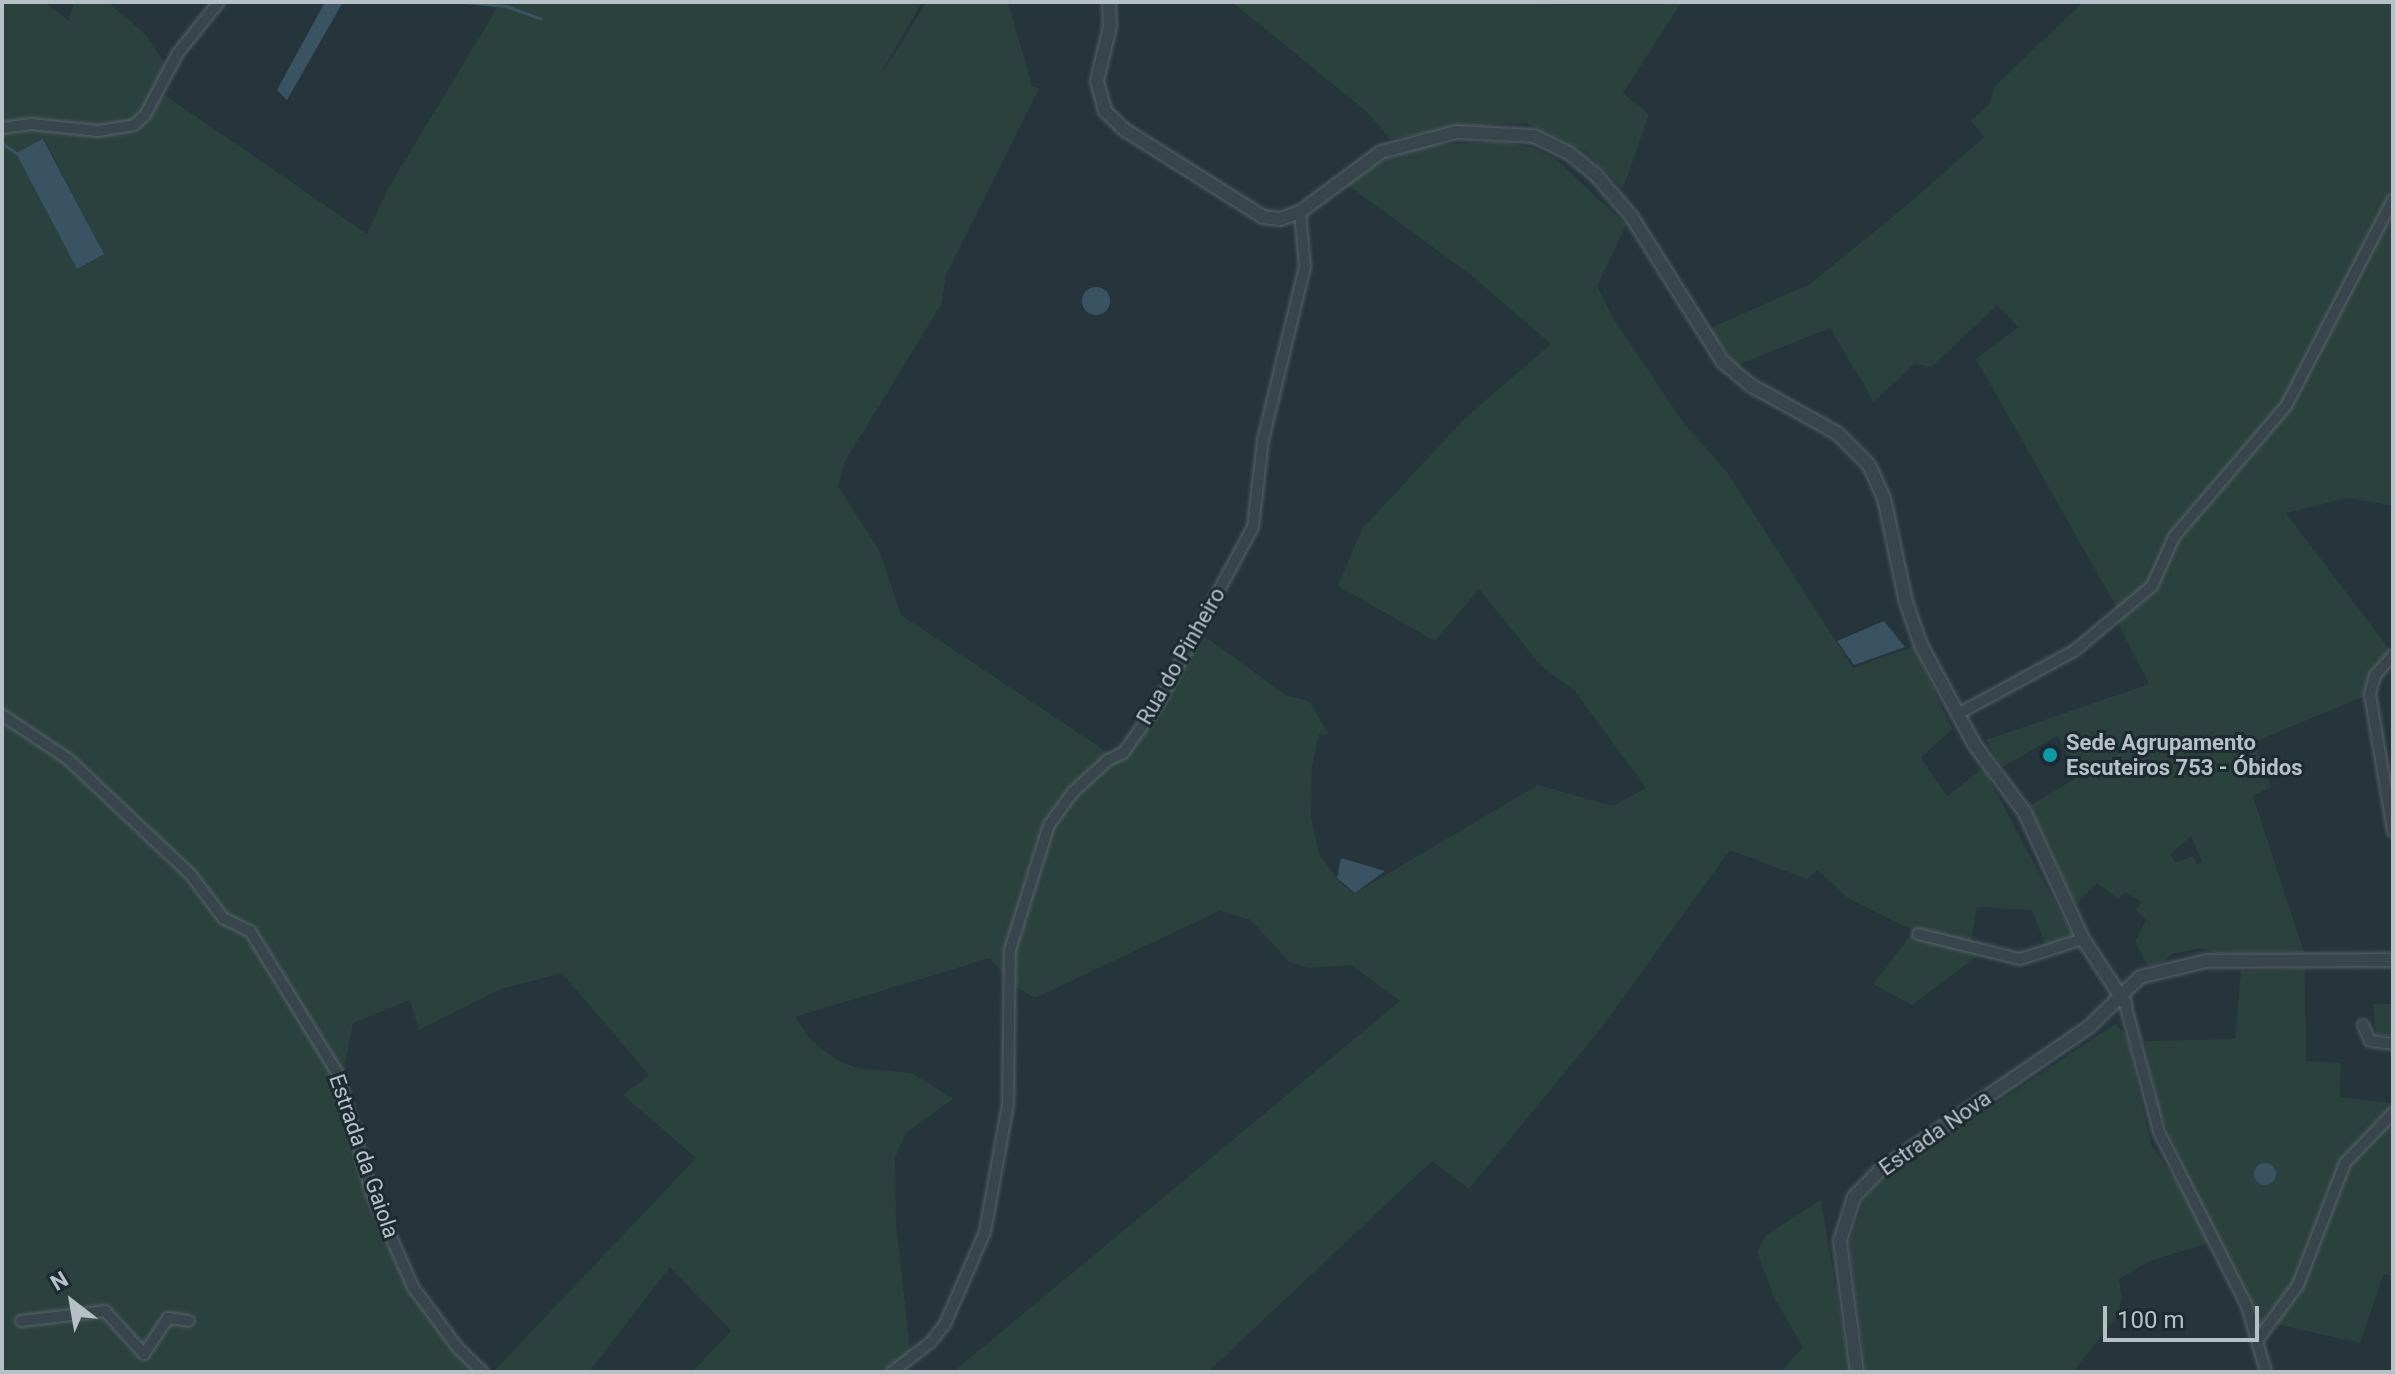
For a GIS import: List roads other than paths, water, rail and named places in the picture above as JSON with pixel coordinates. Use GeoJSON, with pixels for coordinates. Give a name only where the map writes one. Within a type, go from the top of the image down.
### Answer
{"type":"FeatureCollection","features":[{"type":"Feature","properties":{"kind":"street"},"geometry":{"type":"LineString","coordinates":[[2,128],[31,124],[98,131],[134,125],[145,115],[178,53],[219,2]]}},
{"type":"Feature","properties":{"kind":"street"},"geometry":{"type":"LineString","coordinates":[[1109,2],[1110,26],[1097,81],[1111,117],[1253,213],[1280,219],[1300,212],[1370,157],[1438,135],[1524,134],[1579,160],[1631,216],[1723,362],[1752,386],[1837,433],[1869,465],[1884,498],[1910,619],[1958,714],[2028,818],[2083,939],[2124,999],[2159,1132],[2259,1338],[2266,1372]]}},
{"type":"Feature","properties":{"kind":"street"},"geometry":{"type":"LineString","coordinates":[[1958,714],[2080,647],[2152,586],[2174,537],[2286,406],[2393,200]]}},
{"type":"Feature","properties":{"kind":"street","name":"Rua do Pinheiro"},"geometry":{"type":"LineString","coordinates":[[892,1372],[931,1342],[945,1324],[985,1232],[1008,1104],[1010,950],[1049,825],[1073,792],[1108,760],[1123,753],[1158,704],[1253,527],[1263,440],[1305,267],[1306,233],[1300,212]]}},
{"type":"Feature","properties":{"kind":"street"},"geometry":{"type":"LineString","coordinates":[[2393,655],[2375,676],[2370,694],[2393,831]]}},
{"type":"Feature","properties":{"kind":"street","name":"Estrada da Gaiola"},"geometry":{"type":"LineString","coordinates":[[2,715],[68,759],[191,875],[223,918],[250,931],[338,1074],[372,1194],[413,1287],[449,1338],[483,1372]]}},
{"type":"Feature","properties":{"kind":"street"},"geometry":{"type":"LineString","coordinates":[[1918,934],[2020,959],[2083,939]]}},
{"type":"Feature","properties":{"kind":"street","name":"Estrada Nova"},"geometry":{"type":"LineString","coordinates":[[1857,1372],[1839,1254],[1854,1197],[1892,1160],[2089,1027],[2152,974],[2206,961],[2393,960]]}},
{"type":"Feature","properties":{"kind":"street"},"geometry":{"type":"LineString","coordinates":[[2363,1025],[2370,1041],[2393,1044]]}},
{"type":"Feature","properties":{"kind":"street"},"geometry":{"type":"LineString","coordinates":[[2259,1338],[2298,1285],[2345,1163],[2393,1113]]}},
{"type":"Feature","properties":{"kind":"street"},"geometry":{"type":"LineString","coordinates":[[21,1321],[105,1311],[144,1354],[168,1318],[189,1321]]}},
{"type":"Feature","properties":{"kind":"water"},"geometry":{"type":"Polygon","coordinates":[[[325,2],[343,2],[287,100],[277,90],[325,2]]]}},
{"type":"Feature","properties":{"kind":"water"},"geometry":{"type":"Polygon","coordinates":[[[43,139],[104,254],[77,269],[16,153],[43,139]]]}},
{"type":"Feature","properties":{"kind":"water"},"geometry":{"type":"Polygon","coordinates":[[[1096,287],[1106,291],[1110,301],[1106,311],[1096,315],[1086,311],[1082,301],[1086,291],[1096,287]]]}},
{"type":"Feature","properties":{"kind":"water"},"geometry":{"type":"Polygon","coordinates":[[[1884,621],[1905,647],[1854,665],[1837,641],[1884,621]]]}},
{"type":"Feature","properties":{"kind":"water"},"geometry":{"type":"Polygon","coordinates":[[[1341,858],[1385,871],[1355,893],[1337,878],[1341,858]]]}},
{"type":"Feature","properties":{"kind":"water"},"geometry":{"type":"Polygon","coordinates":[[[2265,1163],[2273,1166],[2276,1174],[2273,1182],[2265,1185],[2257,1182],[2254,1174],[2257,1166],[2265,1163]]]}},
{"type":"Feature","properties":{"kind":"waterway"},"geometry":{"type":"LineString","coordinates":[[414,2],[421,2]]}},
{"type":"Feature","properties":{"kind":"waterway"},"geometry":{"type":"LineString","coordinates":[[466,2],[506,6],[541,19]]}},
{"type":"Feature","properties":{"kind":"waterway"},"geometry":{"type":"LineString","coordinates":[[2,143],[16,153]]}},
{"type":"Feature","properties":{"kind":"place","name":"Sede Agrupamento Escuteiros 753 - Óbidos"},"geometry":{"type":"Point","coordinates":[2050,755]}}]}
